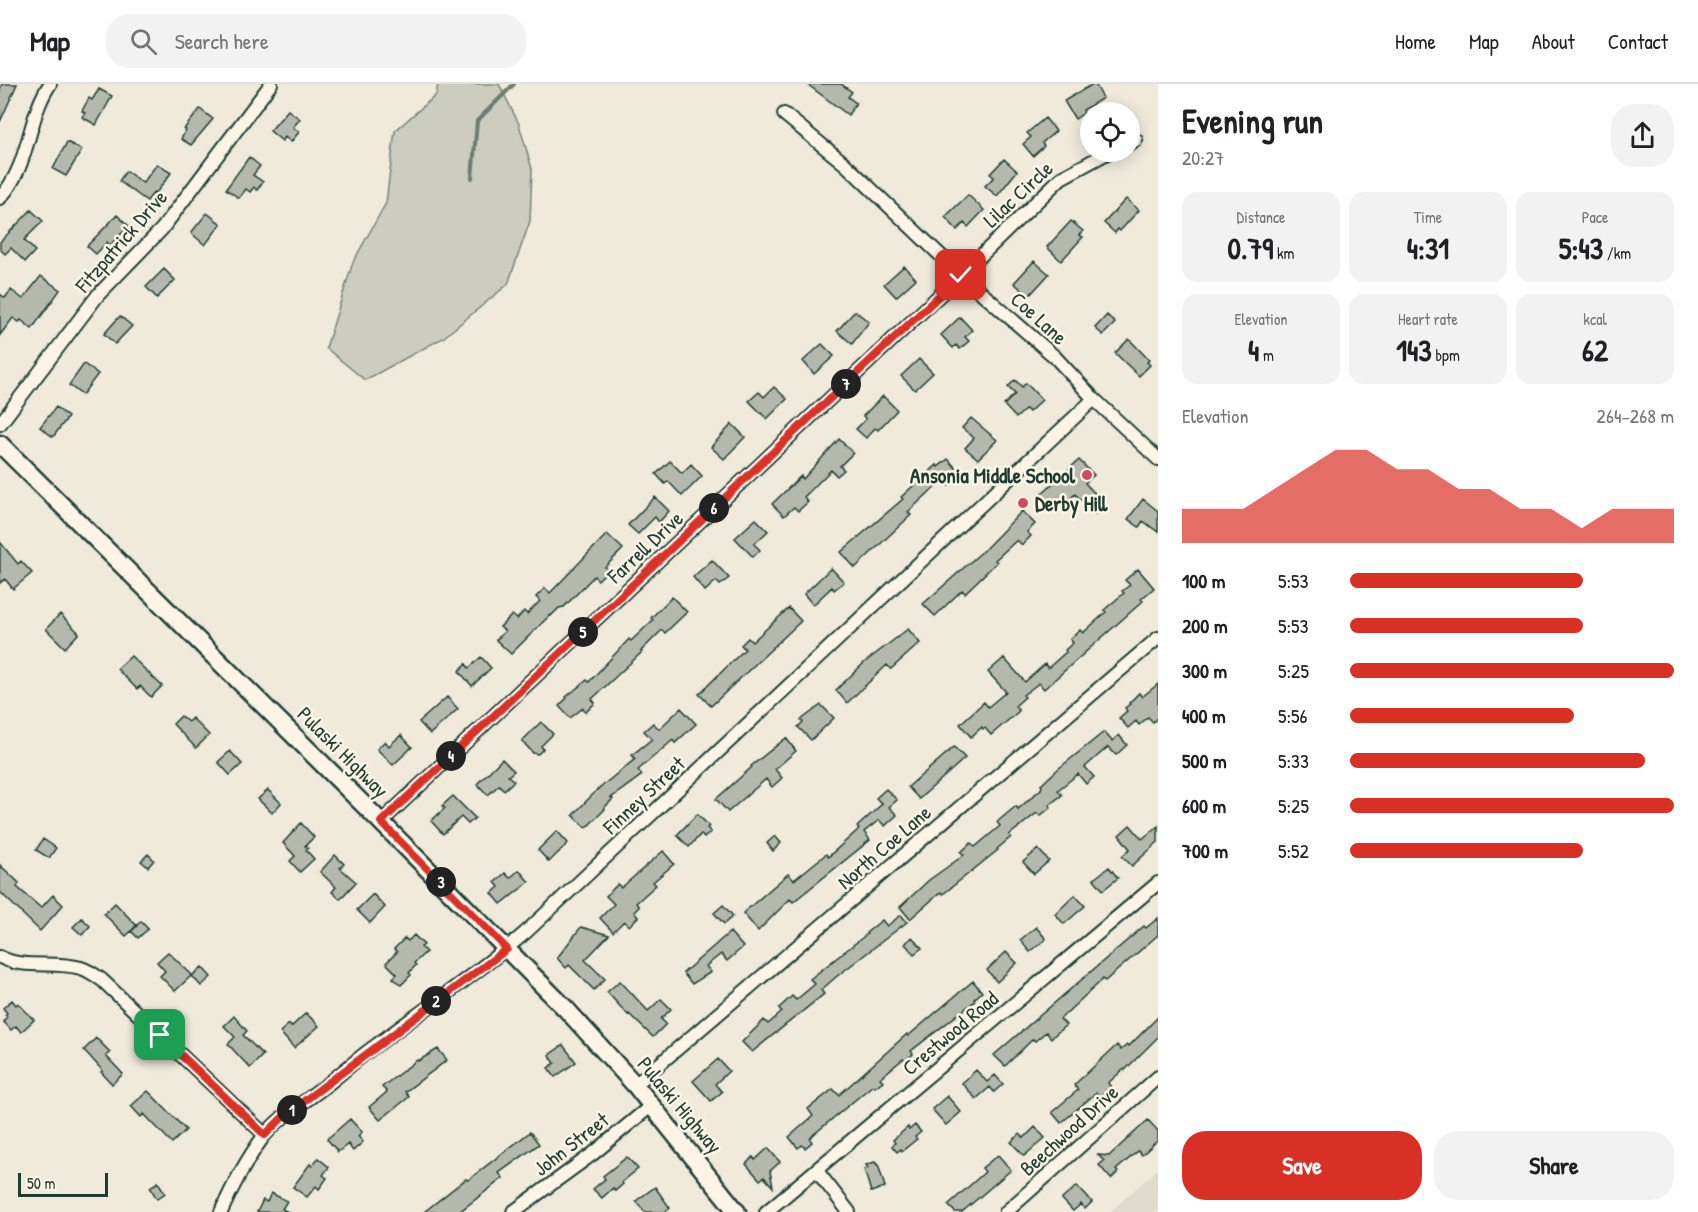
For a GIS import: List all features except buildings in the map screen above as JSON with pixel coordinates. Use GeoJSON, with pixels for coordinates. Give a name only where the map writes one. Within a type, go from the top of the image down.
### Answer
{"type":"FeatureCollection","features":[{"type":"Feature","properties":{"kind":"main road","name":"Pulaski Highway"},"geometry":{"type":"LineString","coordinates":[[0,444],[507,949],[635,1085],[737,1212]]}},
{"type":"Feature","properties":{"kind":"street"},"geometry":{"type":"LineString","coordinates":[[0,198],[8,189],[26,153],[34,117],[41,98],[50,84]]}},
{"type":"Feature","properties":{"kind":"street","name":"Fitzpatrick Drive"},"geometry":{"type":"LineString","coordinates":[[0,424],[98,295],[162,229],[271,84]]}},
{"type":"Feature","properties":{"kind":"street","name":"Coe Lane"},"geometry":{"type":"LineString","coordinates":[[784,114],[845,164],[961,275],[1055,357],[1094,399],[1158,459]]}},
{"type":"Feature","properties":{"kind":"street","name":"Lilac Circle"},"geometry":{"type":"LineString","coordinates":[[961,275],[1061,178],[1091,162]]}},
{"type":"Feature","properties":{"kind":"street","name":"Farrell Drive"},"geometry":{"type":"LineString","coordinates":[[381,822],[961,275]]}},
{"type":"Feature","properties":{"kind":"street","name":"Finney Street"},"geometry":{"type":"LineString","coordinates":[[221,1212],[235,1182],[265,1135],[284,1116],[507,949],[1094,399]]}},
{"type":"Feature","properties":{"kind":"street","name":"North Coe Lane"},"geometry":{"type":"LineString","coordinates":[[635,1085],[1158,638]]}},
{"type":"Feature","properties":{"kind":"street","name":"Crestwood Road"},"geometry":{"type":"LineString","coordinates":[[766,1212],[1158,883]]}},
{"type":"Feature","properties":{"kind":"street"},"geometry":{"type":"LineString","coordinates":[[0,957],[20,964],[71,966],[102,980],[265,1135]]}},
{"type":"Feature","properties":{"kind":"street","name":"Beechwood Drive"},"geometry":{"type":"LineString","coordinates":[[1006,1212],[1158,1077]]}},
{"type":"Feature","properties":{"kind":"street","name":"John Street"},"geometry":{"type":"LineString","coordinates":[[513,1212],[594,1153],[652,1105]]}},
{"type":"Feature","properties":{"kind":"street"},"geometry":{"type":"LineString","coordinates":[[817,1170],[849,1212]]}},
{"type":"Feature","properties":{"kind":"shaded area"},"geometry":{"type":"Polygon","coordinates":[[[438,84],[499,84],[519,124],[532,169],[530,221],[508,284],[443,338],[365,380],[326,348],[353,262],[386,203],[395,131],[436,95],[438,84]]]}},
{"type":"Feature","properties":{"kind":"shaded area"},"geometry":{"type":"Polygon","coordinates":[[[1158,1169],[1158,1212],[1110,1212],[1158,1169]]]}},
{"type":"Feature","properties":{"kind":"waterway"},"geometry":{"type":"LineString","coordinates":[[472,178],[477,121],[514,84]]}},
{"type":"Feature","properties":{"kind":"place","name":"Ansonia Middle School"},"geometry":{"type":"Point","coordinates":[1087,475]}},
{"type":"Feature","properties":{"kind":"place","name":"Derby Hill"},"geometry":{"type":"Point","coordinates":[1023,503]}},
{"type":"Feature","properties":{"kind":"route"},"geometry":{"type":"LineString","coordinates":[[160,1035],[265,1135],[284,1116],[375,1045],[507,949],[381,822],[961,275]]}}]}
